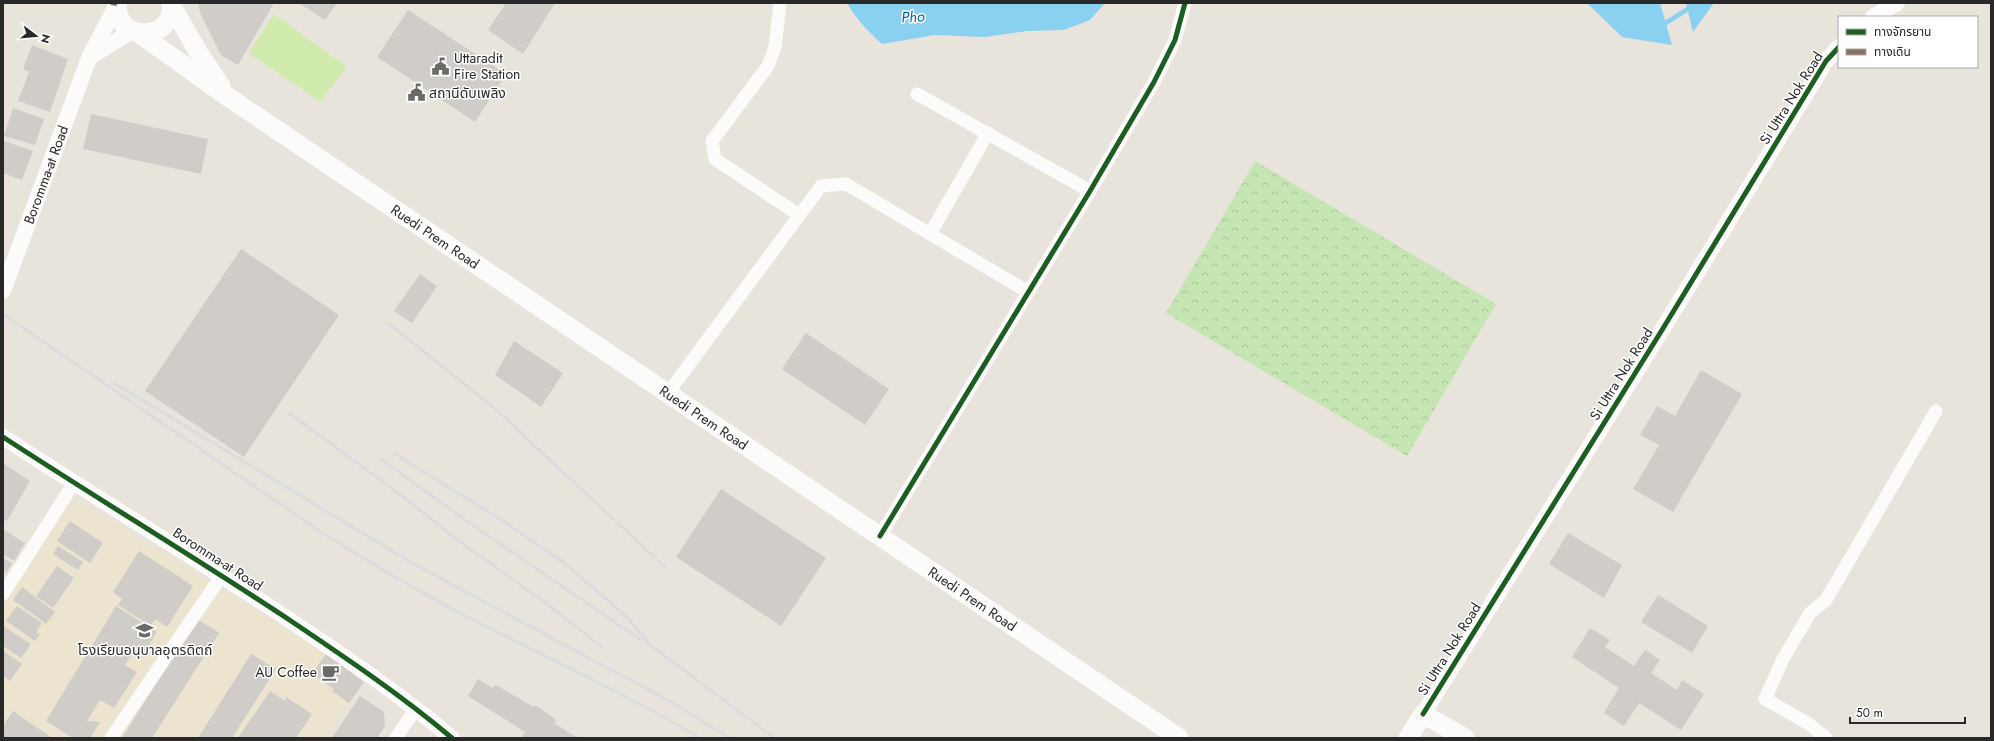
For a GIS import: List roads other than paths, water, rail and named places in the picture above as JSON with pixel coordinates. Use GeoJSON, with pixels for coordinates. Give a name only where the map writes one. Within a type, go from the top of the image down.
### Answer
{"type":"FeatureCollection","features":[{"type":"Feature","properties":{"kind":"main road","name":"Ruedi Prem Road"},"geometry":{"type":"LineString","coordinates":[[117,4],[118,15],[123,24],[228,97],[1179,738]]}},
{"type":"Feature","properties":{"kind":"main road","name":"Ruedi Prem Road"},"geometry":{"type":"LineString","coordinates":[[171,4],[200,55],[228,97]]}},
{"type":"Feature","properties":{"kind":"main road"},"geometry":{"type":"LineString","coordinates":[[136,33],[154,32],[163,27],[170,15],[171,4]]}},
{"type":"Feature","properties":{"kind":"main road"},"geometry":{"type":"LineString","coordinates":[[1423,714],[1465,738]]}},
{"type":"Feature","properties":{"kind":"main road","name":"Si Uttra Nok Road"},"geometry":{"type":"LineString","coordinates":[[1408,738],[1423,714]]}},
{"type":"Feature","properties":{"kind":"street"},"geometry":{"type":"LineString","coordinates":[[780,3],[775,47],[768,66],[712,141],[715,160],[799,215]]}},
{"type":"Feature","properties":{"kind":"street"},"geometry":{"type":"LineString","coordinates":[[880,536],[1090,191],[1154,82],[1175,40],[1185,3]]}},
{"type":"Feature","properties":{"kind":"street"},"geometry":{"type":"LineString","coordinates":[[1875,16],[1897,3]]}},
{"type":"Feature","properties":{"kind":"street","name":"Boromma-at Road"},"geometry":{"type":"LineString","coordinates":[[3,291],[89,58],[117,4]]}},
{"type":"Feature","properties":{"kind":"street"},"geometry":{"type":"LineString","coordinates":[[89,58],[136,33]]}},
{"type":"Feature","properties":{"kind":"street","name":"Si Uttra Nok Road"},"geometry":{"type":"LineString","coordinates":[[1423,714],[1662,330],[1826,61],[1838,48]]}},
{"type":"Feature","properties":{"kind":"street"},"geometry":{"type":"LineString","coordinates":[[917,94],[1090,191]]}},
{"type":"Feature","properties":{"kind":"street"},"geometry":{"type":"LineString","coordinates":[[930,234],[988,133]]}},
{"type":"Feature","properties":{"kind":"street"},"geometry":{"type":"LineString","coordinates":[[668,393],[820,186],[846,184],[1028,292]]}},
{"type":"Feature","properties":{"kind":"street"},"geometry":{"type":"LineString","coordinates":[[1826,738],[1809,724],[1765,699],[1783,659],[1810,613],[1826,600],[1936,411]]}},
{"type":"Feature","properties":{"kind":"street","name":"Boromma-at Road"},"geometry":{"type":"LineString","coordinates":[[3,437],[222,575],[363,669],[416,708],[452,738]]}},
{"type":"Feature","properties":{"kind":"street"},"geometry":{"type":"LineString","coordinates":[[3,594],[7,579],[74,483]]}},
{"type":"Feature","properties":{"kind":"street"},"geometry":{"type":"LineString","coordinates":[[112,738],[222,575]]}},
{"type":"Feature","properties":{"kind":"street"},"geometry":{"type":"LineString","coordinates":[[396,738],[416,708]]}},
{"type":"Feature","properties":{"kind":"street","name":"Boromma-at Road"},"geometry":{"type":"LineString","coordinates":[[416,708],[440,738]]}},
{"type":"Feature","properties":{"kind":"water"},"geometry":{"type":"Polygon","coordinates":[[[847,3],[1105,3],[1090,20],[1064,30],[1027,31],[984,37],[935,35],[882,44],[863,25],[847,3]]]}},
{"type":"Feature","properties":{"kind":"water"},"geometry":{"type":"Polygon","coordinates":[[[1587,3],[1660,3],[1672,45],[1622,37],[1587,3]]]}},
{"type":"Feature","properties":{"kind":"water"},"geometry":{"type":"Polygon","coordinates":[[[1686,3],[1714,3],[1693,32],[1686,3]]]}},
{"type":"Feature","properties":{"kind":"waterway","name":"Pho"},"geometry":{"type":"LineString","coordinates":[[1661,26],[1691,7],[1693,3]]}},
{"type":"Feature","properties":{"kind":"railway"},"geometry":{"type":"LineString","coordinates":[[3,314],[321,532],[355,553],[442,603],[611,689],[700,738]]}},
{"type":"Feature","properties":{"kind":"railway"},"geometry":{"type":"LineString","coordinates":[[388,323],[492,406],[665,567]]}},
{"type":"Feature","properties":{"kind":"railway"},"geometry":{"type":"LineString","coordinates":[[114,383],[412,563],[675,704],[729,738]]}},
{"type":"Feature","properties":{"kind":"railway"},"geometry":{"type":"LineString","coordinates":[[289,413],[398,493],[463,544],[539,598],[602,647]]}},
{"type":"Feature","properties":{"kind":"railway"},"geometry":{"type":"LineString","coordinates":[[395,454],[503,521],[563,562],[627,617],[650,645],[772,736]]}},
{"type":"Feature","properties":{"kind":"railway"},"geometry":{"type":"LineString","coordinates":[[381,459],[468,522],[641,640]]}},
{"type":"Feature","properties":{"kind":"place","name":"Uttaradit Fire Station"},"geometry":{"type":"Point","coordinates":[441,66]}},
{"type":"Feature","properties":{"kind":"place","name":"สถานีดับเพลิง"},"geometry":{"type":"Point","coordinates":[416,93]}},
{"type":"Feature","properties":{"kind":"place","name":"โรงเรียนอนุบาลอุตรดิตถ์"},"geometry":{"type":"Point","coordinates":[145,630]}},
{"type":"Feature","properties":{"kind":"place","name":"AU Coffee"},"geometry":{"type":"Point","coordinates":[330,672]}}]}
